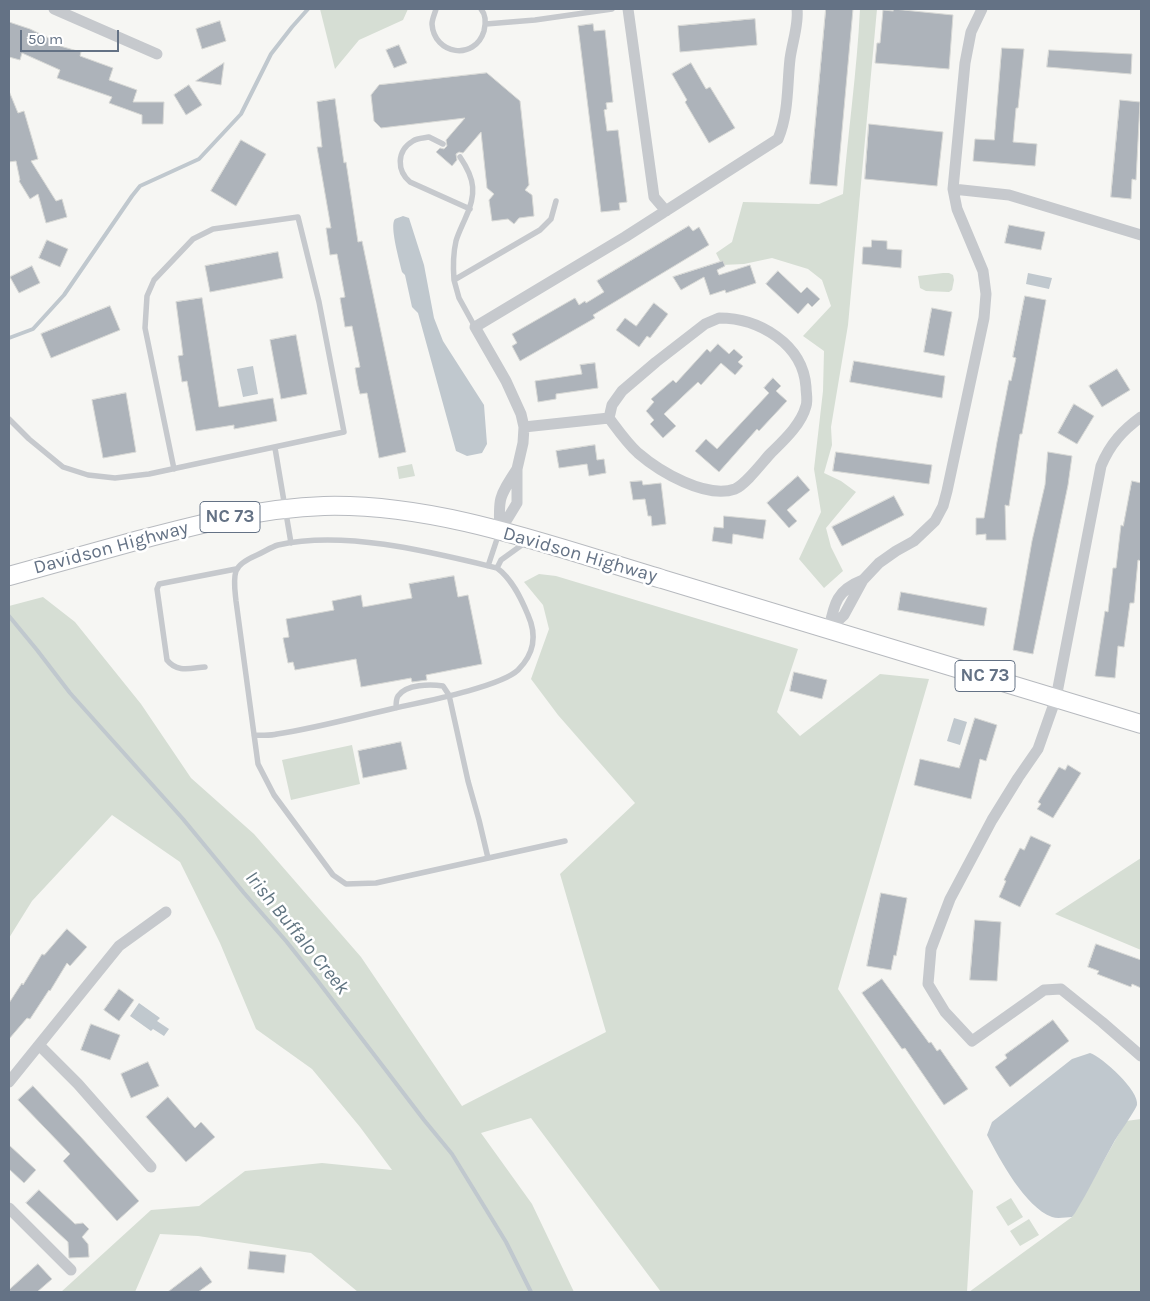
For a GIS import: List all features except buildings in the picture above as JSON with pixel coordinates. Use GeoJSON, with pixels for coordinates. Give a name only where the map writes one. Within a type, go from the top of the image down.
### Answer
{"type":"FeatureCollection","features":[{"type":"Feature","properties":{"kind":"main road","name":"Davidson Highway"},"geometry":{"type":"LineString","coordinates":[[9,576],[210,521],[264,512],[324,506],[381,508],[435,516],[500,531],[1141,724]]}},
{"type":"Feature","properties":{"kind":"street"},"geometry":{"type":"LineString","coordinates":[[54,9],[157,54]]}},
{"type":"Feature","properties":{"kind":"street"},"geometry":{"type":"LineString","coordinates":[[628,9],[654,197],[666,211]]}},
{"type":"Feature","properties":{"kind":"street"},"geometry":{"type":"LineString","coordinates":[[500,531],[517,504],[517,469],[523,443],[524,427],[521,414],[506,381],[475,328],[666,211],[778,139],[782,130],[786,106],[797,9]]}},
{"type":"Feature","properties":{"kind":"street"},"geometry":{"type":"LineString","coordinates":[[829,629],[833,608],[843,590],[864,580],[879,563],[914,541],[935,521],[948,491],[984,318],[986,294],[983,271],[957,209],[953,189],[965,63],[971,32],[982,9]]}},
{"type":"Feature","properties":{"kind":"street"},"geometry":{"type":"LineString","coordinates":[[953,189],[1009,196],[1141,235]]}},
{"type":"Feature","properties":{"kind":"street"},"geometry":{"type":"LineString","coordinates":[[719,318],[740,320],[782,338],[795,353],[805,376],[807,405],[794,428],[736,488],[720,492],[695,488],[655,466],[627,442],[610,418],[612,406],[622,391],[705,324],[719,318]]}},
{"type":"Feature","properties":{"kind":"street"},"geometry":{"type":"LineString","coordinates":[[1141,417],[1123,431],[1104,458],[1101,466],[1056,698],[1038,749],[992,820],[950,899],[931,949],[928,984],[945,1012],[972,1041],[1044,990],[1061,989],[1141,1056]]}},
{"type":"Feature","properties":{"kind":"street"},"geometry":{"type":"LineString","coordinates":[[524,427],[610,418]]}},
{"type":"Feature","properties":{"kind":"street"},"geometry":{"type":"LineString","coordinates":[[500,531],[498,505],[501,494],[517,469]]}},
{"type":"Feature","properties":{"kind":"street"},"geometry":{"type":"LineString","coordinates":[[9,1082],[119,946],[166,912]]}},
{"type":"Feature","properties":{"kind":"street"},"geometry":{"type":"LineString","coordinates":[[39,1044],[78,1084],[152,1167]]}},
{"type":"Feature","properties":{"kind":"street"},"geometry":{"type":"LineString","coordinates":[[9,1208],[71,1270]]}},
{"type":"Feature","properties":{"kind":"lane"},"geometry":{"type":"LineString","coordinates":[[436,9],[432,22],[434,36],[444,46],[457,51],[471,48],[482,39],[486,24],[484,12],[481,9]]}},
{"type":"Feature","properties":{"kind":"lane"},"geometry":{"type":"LineString","coordinates":[[486,24],[535,20],[612,9]]}},
{"type":"Feature","properties":{"kind":"lane"},"geometry":{"type":"LineString","coordinates":[[443,144],[430,137],[413,141],[404,150],[399,160],[402,176],[410,182],[470,209]]}},
{"type":"Feature","properties":{"kind":"lane"},"geometry":{"type":"LineString","coordinates":[[460,157],[469,170],[474,188],[470,209],[456,239],[452,266],[459,298],[475,328]]}},
{"type":"Feature","properties":{"kind":"lane"},"geometry":{"type":"LineString","coordinates":[[454,280],[540,230],[551,219],[556,201]]}},
{"type":"Feature","properties":{"kind":"lane"},"geometry":{"type":"LineString","coordinates":[[9,419],[29,439],[63,467],[88,475],[115,478],[174,469],[344,432],[318,302],[298,217],[213,230],[193,239],[154,280],[147,296],[145,328],[174,469]]}},
{"type":"Feature","properties":{"kind":"lane"},"geometry":{"type":"LineString","coordinates":[[275,448],[291,543]]}},
{"type":"Feature","properties":{"kind":"lane"},"geometry":{"type":"LineString","coordinates":[[488,566],[500,531]]}},
{"type":"Feature","properties":{"kind":"lane"},"geometry":{"type":"LineString","coordinates":[[497,568],[501,560],[529,540]]}},
{"type":"Feature","properties":{"kind":"lane"},"geometry":{"type":"LineString","coordinates":[[205,667],[183,669],[171,664],[166,654],[156,589],[159,584],[236,569],[245,561],[276,546],[303,541],[357,542],[400,547],[497,568],[505,574],[523,602],[533,627],[534,640],[530,653],[518,670],[502,680],[449,696],[396,708],[283,733],[254,735]]}},
{"type":"Feature","properties":{"kind":"lane"},"geometry":{"type":"LineString","coordinates":[[236,569],[234,582],[236,601],[258,764],[274,795],[333,874],[346,884],[376,883],[565,841]]}},
{"type":"Feature","properties":{"kind":"lane"},"geometry":{"type":"LineString","coordinates":[[396,708],[397,697],[405,690],[434,684],[443,686],[449,696],[488,858]]}},
{"type":"Feature","properties":{"kind":"shaded area"},"geometry":{"type":"Polygon","coordinates":[[[320,9],[408,9],[403,20],[359,40],[335,69],[320,9]]]}},
{"type":"Feature","properties":{"kind":"shaded area"},"geometry":{"type":"Polygon","coordinates":[[[860,9],[877,9],[848,325],[831,427],[832,445],[824,473],[841,481],[856,492],[826,528],[831,547],[843,571],[824,588],[799,559],[821,512],[814,469],[823,391],[824,351],[803,336],[831,306],[822,280],[808,269],[772,258],[744,264],[722,265],[716,253],[732,242],[743,202],[819,204],[843,194],[860,9]]]}},
{"type":"Feature","properties":{"kind":"shaded area"},"geometry":{"type":"Polygon","coordinates":[[[403,216],[409,218],[424,265],[434,318],[443,341],[484,405],[487,444],[482,453],[467,456],[456,451],[418,313],[412,307],[405,275],[402,272],[397,253],[393,223],[395,219],[403,216]]]}},
{"type":"Feature","properties":{"kind":"shaded area"},"geometry":{"type":"Polygon","coordinates":[[[943,273],[953,275],[952,290],[949,292],[926,291],[920,288],[918,276],[943,273]]]}},
{"type":"Feature","properties":{"kind":"shaded area"},"geometry":{"type":"Polygon","coordinates":[[[1028,273],[1052,278],[1049,289],[1026,284],[1028,273]]]}},
{"type":"Feature","properties":{"kind":"shaded area"},"geometry":{"type":"Polygon","coordinates":[[[253,366],[258,394],[243,397],[237,369],[253,366]]]}},
{"type":"Feature","properties":{"kind":"shaded area"},"geometry":{"type":"Polygon","coordinates":[[[412,464],[415,476],[399,479],[397,467],[412,464]]]}},
{"type":"Feature","properties":{"kind":"shaded area"},"geometry":{"type":"Polygon","coordinates":[[[539,574],[556,576],[798,649],[777,712],[800,736],[880,674],[929,679],[838,989],[973,1191],[967,1292],[661,1292],[531,1118],[481,1133],[532,1204],[574,1292],[358,1292],[311,1253],[198,1236],[160,1234],[135,1292],[61,1292],[151,1210],[199,1206],[245,1171],[322,1163],[392,1170],[360,1127],[312,1069],[256,1029],[220,943],[180,862],[112,815],[32,901],[9,938],[9,606],[43,597],[75,622],[141,704],[191,778],[254,834],[361,957],[462,1106],[606,1032],[560,874],[635,803],[558,715],[531,679],[549,629],[543,605],[524,582],[539,574]]]}},
{"type":"Feature","properties":{"kind":"shaded area"},"geometry":{"type":"Polygon","coordinates":[[[954,718],[967,722],[960,745],[947,741],[954,718]]]}},
{"type":"Feature","properties":{"kind":"shaded area"},"geometry":{"type":"Polygon","coordinates":[[[352,745],[360,784],[291,800],[282,760],[352,745]]]}},
{"type":"Feature","properties":{"kind":"shaded area"},"geometry":{"type":"Polygon","coordinates":[[[1141,858],[1141,950],[1055,914],[1141,858]]]}},
{"type":"Feature","properties":{"kind":"shaded area"},"geometry":{"type":"Polygon","coordinates":[[[139,1003],[160,1018],[157,1021],[169,1029],[164,1036],[153,1029],[151,1031],[130,1016],[139,1003]]]}},
{"type":"Feature","properties":{"kind":"shaded area"},"geometry":{"type":"Polygon","coordinates":[[[1090,1053],[1103,1061],[1127,1083],[1133,1092],[1137,1105],[1114,1142],[1075,1213],[1072,1217],[1054,1218],[1042,1212],[1032,1203],[1014,1182],[987,1135],[992,1122],[1072,1059],[1090,1053]]]}},
{"type":"Feature","properties":{"kind":"shaded area"},"geometry":{"type":"Polygon","coordinates":[[[1141,1119],[1141,1292],[969,1292],[1072,1217],[1126,1121],[1141,1119]]]}},
{"type":"Feature","properties":{"kind":"shaded area"},"geometry":{"type":"Polygon","coordinates":[[[1011,1198],[1023,1217],[1008,1226],[996,1207],[1011,1198]]]}},
{"type":"Feature","properties":{"kind":"shaded area"},"geometry":{"type":"Polygon","coordinates":[[[1029,1219],[1039,1235],[1020,1246],[1010,1231],[1029,1219]]]}},
{"type":"Feature","properties":{"kind":"waterway"},"geometry":{"type":"LineString","coordinates":[[9,338],[33,329],[64,295],[140,186],[199,159],[241,114],[271,54],[308,9]]}},
{"type":"Feature","properties":{"kind":"waterway","name":"Irish Buffalo Creek"},"geometry":{"type":"LineString","coordinates":[[9,616],[70,693],[183,819],[286,941],[452,1154],[506,1242],[531,1292]]}}]}
